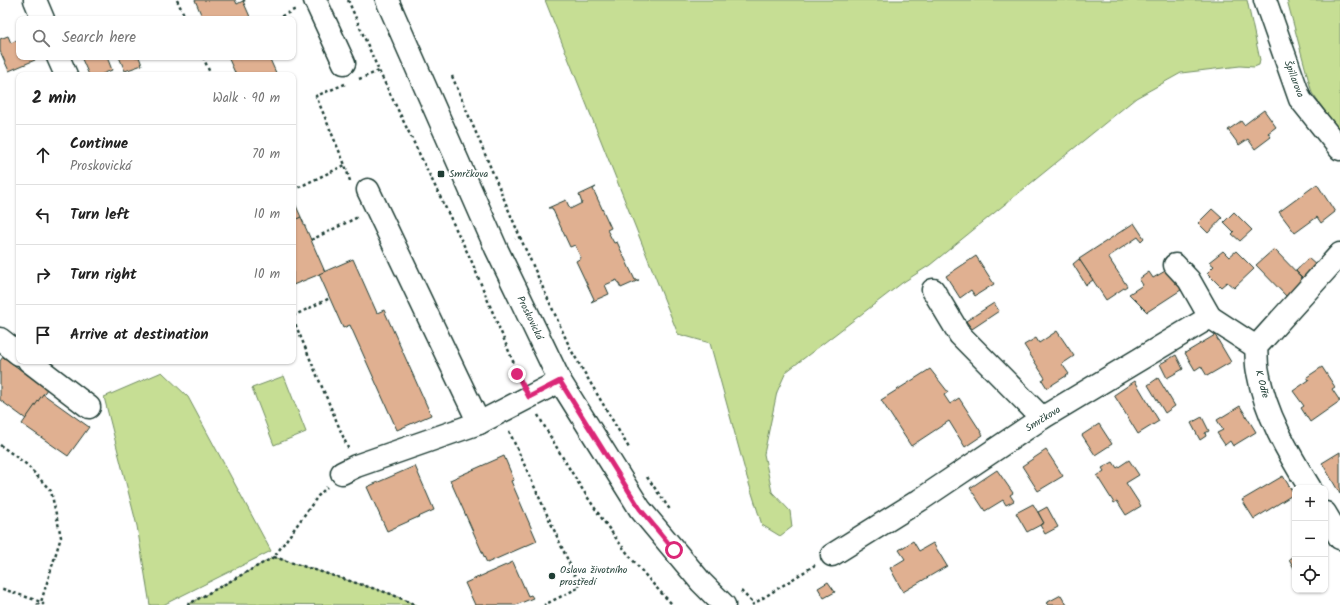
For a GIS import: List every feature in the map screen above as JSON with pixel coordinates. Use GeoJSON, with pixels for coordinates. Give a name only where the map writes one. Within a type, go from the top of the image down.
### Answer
{"type":"FeatureCollection","features":[{"type":"Feature","properties":{"kind":"street"},"geometry":{"type":"LineString","coordinates":[[35,0],[42,16]]}},
{"type":"Feature","properties":{"kind":"street","name":"Proskovická"},"geometry":{"type":"LineString","coordinates":[[387,0],[496,248],[560,381],[640,509],[701,582],[724,605]]}},
{"type":"Feature","properties":{"kind":"street","name":"Špillarova"},"geometry":{"type":"LineString","coordinates":[[1265,0],[1300,99],[1340,150]]}},
{"type":"Feature","properties":{"kind":"street"},"geometry":{"type":"LineString","coordinates":[[308,4],[350,75]]}},
{"type":"Feature","properties":{"kind":"street"},"geometry":{"type":"LineString","coordinates":[[59,60],[65,72]]}},
{"type":"Feature","properties":{"kind":"street"},"geometry":{"type":"LineString","coordinates":[[359,189],[479,423]]}},
{"type":"Feature","properties":{"kind":"street"},"geometry":{"type":"LineString","coordinates":[[1174,265],[1189,280],[1210,318],[1256,347],[1340,254]]}},
{"type":"Feature","properties":{"kind":"street"},"geometry":{"type":"LineString","coordinates":[[933,290],[960,335],[1042,418]]}},
{"type":"Feature","properties":{"kind":"street","name":"Smrčkova"},"geometry":{"type":"LineString","coordinates":[[832,554],[920,500],[1042,418],[1210,318]]}},
{"type":"Feature","properties":{"kind":"street"},"geometry":{"type":"LineString","coordinates":[[0,339],[16,352]]}},
{"type":"Feature","properties":{"kind":"street","name":"K Odře"},"geometry":{"type":"LineString","coordinates":[[1256,347],[1258,372],[1269,410],[1289,454],[1308,485]]}},
{"type":"Feature","properties":{"kind":"street"},"geometry":{"type":"LineString","coordinates":[[33,364],[89,407]]}},
{"type":"Feature","properties":{"kind":"street"},"geometry":{"type":"LineString","coordinates":[[349,470],[479,423],[560,381]]}},
{"type":"Feature","properties":{"kind":"street"},"geometry":{"type":"LineString","coordinates":[[1328,518],[1340,538]]}},
{"type":"Feature","properties":{"kind":"path"},"geometry":{"type":"LineString","coordinates":[[178,0],[185,16]]}},
{"type":"Feature","properties":{"kind":"path"},"geometry":{"type":"LineString","coordinates":[[348,0],[379,71],[471,260],[517,374],[529,397],[588,499],[650,583],[673,605]]}},
{"type":"Feature","properties":{"kind":"path"},"geometry":{"type":"LineString","coordinates":[[282,16],[308,4]]}},
{"type":"Feature","properties":{"kind":"path"},"geometry":{"type":"LineString","coordinates":[[204,60],[209,72]]}},
{"type":"Feature","properties":{"kind":"path"},"geometry":{"type":"LineString","coordinates":[[359,189],[345,165],[316,96],[350,75],[379,71]]}},
{"type":"Feature","properties":{"kind":"path"},"geometry":{"type":"LineString","coordinates":[[296,189],[345,165]]}},
{"type":"Feature","properties":{"kind":"path"},"geometry":{"type":"LineString","coordinates":[[311,240],[359,216]]}},
{"type":"Feature","properties":{"kind":"path"},"geometry":{"type":"LineString","coordinates":[[520,237],[571,350],[630,450]]}},
{"type":"Feature","properties":{"kind":"path"},"geometry":{"type":"LineString","coordinates":[[296,315],[330,298]]}},
{"type":"Feature","properties":{"kind":"path"},"geometry":{"type":"LineString","coordinates":[[187,605],[274,556],[318,496],[349,470],[296,325]]}},
{"type":"Feature","properties":{"kind":"path"},"geometry":{"type":"LineString","coordinates":[[500,412],[580,587],[544,605]]}},
{"type":"Feature","properties":{"kind":"path"},"geometry":{"type":"LineString","coordinates":[[0,445],[26,464],[50,491],[61,537],[42,604]]}},
{"type":"Feature","properties":{"kind":"path"},"geometry":{"type":"LineString","coordinates":[[646,476],[673,514]]}},
{"type":"Feature","properties":{"kind":"path"},"geometry":{"type":"LineString","coordinates":[[738,588],[753,604],[832,554]]}},
{"type":"Feature","properties":{"kind":"path"},"geometry":{"type":"LineString","coordinates":[[274,556],[391,594],[416,605]]}},
{"type":"Feature","properties":{"kind":"path"},"geometry":{"type":"LineString","coordinates":[[0,588],[42,604]]}},
{"type":"Feature","properties":{"kind":"path"},"geometry":{"type":"LineString","coordinates":[[37,605],[42,604]]}},
{"type":"Feature","properties":{"kind":"green space"},"geometry":{"type":"Polygon","coordinates":[[[545,0],[1247,0],[1260,60],[1259,65],[1254,67],[1240,66],[1181,73],[1136,98],[930,265],[902,283],[786,372],[777,392],[764,454],[772,492],[790,511],[792,527],[780,536],[762,525],[746,474],[710,343],[678,334],[545,0]]]}},
{"type":"Feature","properties":{"kind":"green space"},"geometry":{"type":"Polygon","coordinates":[[[1287,0],[1340,0],[1340,132],[1312,93],[1287,0]]]}},
{"type":"Feature","properties":{"kind":"green space"},"geometry":{"type":"Polygon","coordinates":[[[162,372],[188,397],[271,551],[163,605],[150,605],[137,526],[104,397],[162,372]]]}},
{"type":"Feature","properties":{"kind":"green space"},"geometry":{"type":"Polygon","coordinates":[[[284,376],[306,432],[274,445],[252,388],[284,376]]]}},
{"type":"Feature","properties":{"kind":"green space"},"geometry":{"type":"Polygon","coordinates":[[[274,557],[391,594],[416,605],[189,604],[274,557]]]}},
{"type":"Feature","properties":{"kind":"building"},"geometry":{"type":"Polygon","coordinates":[[[195,0],[235,0],[237,4],[243,1],[250,16],[210,16],[202,16],[195,0]]]}},
{"type":"Feature","properties":{"kind":"building"},"geometry":{"type":"Polygon","coordinates":[[[8,36],[11,43],[16,40],[16,60],[35,60],[9,71],[0,51],[0,39],[8,36]]]}},
{"type":"Feature","properties":{"kind":"building"},"geometry":{"type":"Polygon","coordinates":[[[82,60],[108,60],[112,70],[107,72],[88,72],[82,60]]]}},
{"type":"Feature","properties":{"kind":"building"},"geometry":{"type":"Polygon","coordinates":[[[120,60],[140,60],[142,65],[125,71],[120,60]]]}},
{"type":"Feature","properties":{"kind":"building"},"geometry":{"type":"Polygon","coordinates":[[[229,60],[270,60],[276,72],[235,72],[229,60]]]}},
{"type":"Feature","properties":{"kind":"building"},"geometry":{"type":"Polygon","coordinates":[[[1264,110],[1276,127],[1268,133],[1271,137],[1255,149],[1248,139],[1239,145],[1228,130],[1241,121],[1244,125],[1264,110]]]}},
{"type":"Feature","properties":{"kind":"building"},"geometry":{"type":"Polygon","coordinates":[[[1317,184],[1335,212],[1321,223],[1317,217],[1295,233],[1279,212],[1317,184]]]}},
{"type":"Feature","properties":{"kind":"building"},"geometry":{"type":"Polygon","coordinates":[[[596,187],[593,189],[611,228],[607,230],[614,243],[617,242],[635,280],[639,280],[621,288],[617,280],[605,285],[609,294],[591,302],[594,299],[576,261],[581,258],[575,245],[570,247],[552,208],[548,208],[566,200],[570,209],[582,203],[579,195],[596,187]]]}},
{"type":"Feature","properties":{"kind":"building"},"geometry":{"type":"Polygon","coordinates":[[[296,206],[301,217],[296,220],[296,206]]]}},
{"type":"Feature","properties":{"kind":"building"},"geometry":{"type":"Polygon","coordinates":[[[1212,209],[1222,218],[1208,233],[1198,223],[1212,209]]]}},
{"type":"Feature","properties":{"kind":"building"},"geometry":{"type":"Polygon","coordinates":[[[1234,212],[1252,230],[1240,241],[1232,234],[1234,232],[1224,222],[1234,212]]]}},
{"type":"Feature","properties":{"kind":"building"},"geometry":{"type":"Polygon","coordinates":[[[301,217],[325,272],[296,284],[296,220],[301,217]]]}},
{"type":"Feature","properties":{"kind":"building"},"geometry":{"type":"Polygon","coordinates":[[[1134,223],[1144,238],[1141,241],[1138,237],[1108,257],[1127,286],[1106,300],[1079,259],[1134,223]]]}},
{"type":"Feature","properties":{"kind":"building"},"geometry":{"type":"Polygon","coordinates":[[[1274,249],[1307,283],[1289,299],[1256,265],[1274,249]]]}},
{"type":"Feature","properties":{"kind":"building"},"geometry":{"type":"Polygon","coordinates":[[[1223,251],[1229,257],[1236,251],[1254,269],[1234,288],[1227,282],[1221,287],[1207,273],[1214,266],[1209,262],[1223,251]]]}},
{"type":"Feature","properties":{"kind":"building"},"geometry":{"type":"Polygon","coordinates":[[[976,256],[994,284],[975,296],[971,290],[960,298],[946,276],[976,256]]]}},
{"type":"Feature","properties":{"kind":"building"},"geometry":{"type":"Polygon","coordinates":[[[1308,258],[1317,266],[1305,280],[1296,271],[1308,258]]]}},
{"type":"Feature","properties":{"kind":"building"},"geometry":{"type":"Polygon","coordinates":[[[353,259],[377,313],[384,310],[431,415],[397,430],[350,325],[343,328],[319,274],[353,259]]]}},
{"type":"Feature","properties":{"kind":"building"},"geometry":{"type":"Polygon","coordinates":[[[1079,259],[1093,280],[1086,285],[1073,264],[1079,259]]]}},
{"type":"Feature","properties":{"kind":"building"},"geometry":{"type":"Polygon","coordinates":[[[1167,270],[1184,288],[1147,312],[1129,294],[1143,285],[1139,279],[1149,272],[1153,278],[1167,270]]]}},
{"type":"Feature","properties":{"kind":"building"},"geometry":{"type":"Polygon","coordinates":[[[994,303],[999,311],[972,329],[966,321],[994,303]]]}},
{"type":"Feature","properties":{"kind":"building"},"geometry":{"type":"Polygon","coordinates":[[[1057,331],[1074,356],[1062,364],[1069,374],[1047,388],[1042,380],[1045,378],[1024,345],[1036,338],[1039,343],[1057,331]]]}},
{"type":"Feature","properties":{"kind":"building"},"geometry":{"type":"Polygon","coordinates":[[[1215,335],[1231,362],[1207,376],[1201,366],[1195,370],[1185,353],[1215,335]]]}},
{"type":"Feature","properties":{"kind":"building"},"geometry":{"type":"Polygon","coordinates":[[[1176,355],[1183,369],[1167,378],[1160,364],[1176,355]]]}},
{"type":"Feature","properties":{"kind":"building"},"geometry":{"type":"Polygon","coordinates":[[[3,357],[47,389],[26,419],[0,400],[0,361],[3,357]]]}},
{"type":"Feature","properties":{"kind":"building"},"geometry":{"type":"Polygon","coordinates":[[[1322,367],[1335,387],[1332,389],[1340,401],[1310,422],[1301,408],[1304,406],[1293,391],[1309,380],[1307,377],[1322,367]]]}},
{"type":"Feature","properties":{"kind":"building"},"geometry":{"type":"Polygon","coordinates":[[[930,369],[948,392],[944,395],[950,404],[959,398],[983,435],[965,447],[949,421],[911,446],[881,400],[930,369]]]}},
{"type":"Feature","properties":{"kind":"building"},"geometry":{"type":"Polygon","coordinates":[[[1158,378],[1175,406],[1165,413],[1148,385],[1158,378]]]}},
{"type":"Feature","properties":{"kind":"building"},"geometry":{"type":"Polygon","coordinates":[[[1135,381],[1159,421],[1138,434],[1114,395],[1135,381]]]}},
{"type":"Feature","properties":{"kind":"building"},"geometry":{"type":"Polygon","coordinates":[[[43,394],[89,427],[68,456],[22,424],[43,394]]]}},
{"type":"Feature","properties":{"kind":"building"},"geometry":{"type":"Polygon","coordinates":[[[1240,406],[1256,432],[1233,446],[1230,441],[1225,445],[1217,433],[1223,430],[1217,420],[1240,406]]]}},
{"type":"Feature","properties":{"kind":"building"},"geometry":{"type":"Polygon","coordinates":[[[1202,417],[1209,431],[1205,433],[1206,436],[1200,440],[1191,423],[1202,417]]]}},
{"type":"Feature","properties":{"kind":"building"},"geometry":{"type":"Polygon","coordinates":[[[1099,424],[1112,444],[1095,455],[1082,435],[1099,424]]]}},
{"type":"Feature","properties":{"kind":"building"},"geometry":{"type":"Polygon","coordinates":[[[1046,450],[1063,476],[1038,491],[1022,466],[1046,450]]]}},
{"type":"Feature","properties":{"kind":"building"},"geometry":{"type":"Polygon","coordinates":[[[1340,452],[1340,494],[1322,463],[1340,452]]]}},
{"type":"Feature","properties":{"kind":"building"},"geometry":{"type":"Polygon","coordinates":[[[504,456],[514,480],[511,481],[537,541],[487,563],[450,480],[504,456]]]}},
{"type":"Feature","properties":{"kind":"building"},"geometry":{"type":"Polygon","coordinates":[[[1129,460],[1139,475],[1126,483],[1141,506],[1126,515],[1117,501],[1114,503],[1097,476],[1104,471],[1102,468],[1113,462],[1117,468],[1129,460]]]}},
{"type":"Feature","properties":{"kind":"building"},"geometry":{"type":"Polygon","coordinates":[[[415,466],[434,510],[387,531],[367,487],[415,466]]]}},
{"type":"Feature","properties":{"kind":"building"},"geometry":{"type":"Polygon","coordinates":[[[997,470],[1013,493],[1010,495],[1014,501],[1006,505],[1003,500],[985,511],[970,488],[997,470]]]}},
{"type":"Feature","properties":{"kind":"building"},"geometry":{"type":"Polygon","coordinates":[[[1283,476],[1292,491],[1292,495],[1254,519],[1242,500],[1283,476]]]}},
{"type":"Feature","properties":{"kind":"building"},"geometry":{"type":"Polygon","coordinates":[[[1033,504],[1044,523],[1027,532],[1016,513],[1033,504]]]}},
{"type":"Feature","properties":{"kind":"building"},"geometry":{"type":"Polygon","coordinates":[[[1047,507],[1058,527],[1045,534],[1040,525],[1044,523],[1038,512],[1047,507]]]}},
{"type":"Feature","properties":{"kind":"building"},"geometry":{"type":"Polygon","coordinates":[[[913,541],[919,551],[933,543],[947,566],[903,592],[890,568],[905,559],[899,550],[913,541]]]}},
{"type":"Feature","properties":{"kind":"building"},"geometry":{"type":"Polygon","coordinates":[[[1292,557],[1292,564],[1289,559],[1292,557]]]}},
{"type":"Feature","properties":{"kind":"building"},"geometry":{"type":"Polygon","coordinates":[[[513,562],[528,596],[531,595],[533,598],[516,605],[475,605],[465,583],[513,562]]]}},
{"type":"Feature","properties":{"kind":"building"},"geometry":{"type":"Polygon","coordinates":[[[828,582],[835,592],[824,598],[818,588],[828,582]]]}},
{"type":"Feature","properties":{"kind":"building"},"geometry":{"type":"Polygon","coordinates":[[[1061,595],[1067,605],[1048,605],[1046,603],[1061,595]]]}},
{"type":"Feature","properties":{"kind":"place","name":"Smrčkova"},"geometry":{"type":"Point","coordinates":[441,174]}},
{"type":"Feature","properties":{"kind":"place","name":"Oslava životního prostředí"},"geometry":{"type":"Point","coordinates":[552,576]}},
{"type":"Feature","properties":{"kind":"route"},"geometry":{"type":"LineString","coordinates":[[517,374],[529,397],[560,381],[640,509],[674,550]]}}]}
